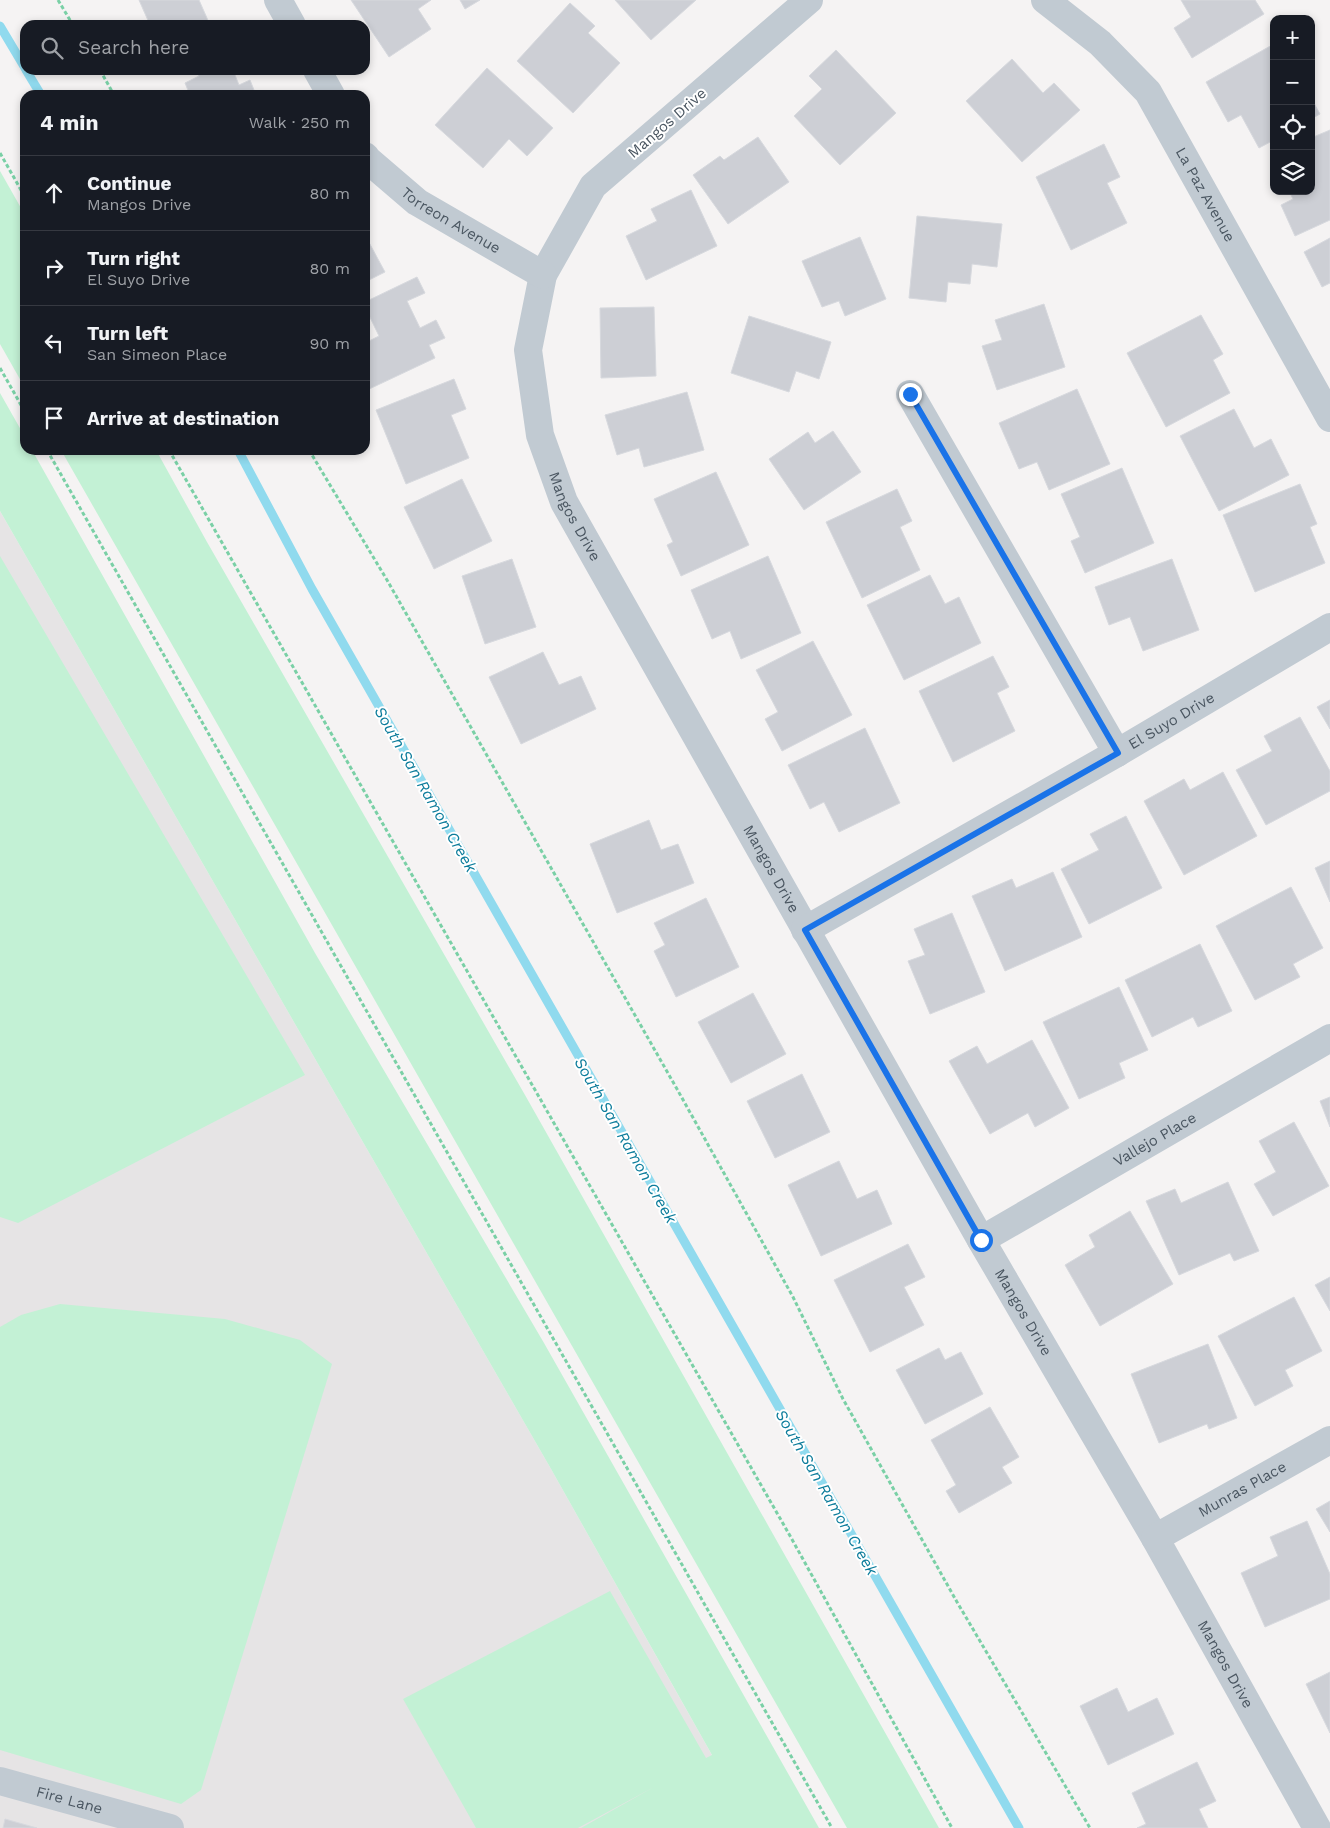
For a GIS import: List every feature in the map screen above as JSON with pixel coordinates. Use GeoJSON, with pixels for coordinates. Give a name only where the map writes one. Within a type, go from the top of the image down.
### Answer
{"type":"FeatureCollection","features":[{"type":"Feature","properties":{"kind":"street"},"geometry":{"type":"LineString","coordinates":[[278,0],[289,20]]}},
{"type":"Feature","properties":{"kind":"street","name":"Mangos Drive"},"geometry":{"type":"LineString","coordinates":[[809,0],[593,186],[542,275],[528,350],[540,435],[564,502],[981,1240],[1155,1538],[1317,1828]]}},
{"type":"Feature","properties":{"kind":"street","name":"La Paz Avenue"},"geometry":{"type":"LineString","coordinates":[[1045,0],[1100,43],[1148,92],[1330,418]]}},
{"type":"Feature","properties":{"kind":"street"},"geometry":{"type":"LineString","coordinates":[[320,75],[328,90]]}},
{"type":"Feature","properties":{"kind":"street","name":"Torreon Avenue"},"geometry":{"type":"LineString","coordinates":[[370,162],[417,202],[542,275]]}},
{"type":"Feature","properties":{"kind":"street"},"geometry":{"type":"LineString","coordinates":[[910,394],[1118,753]]}},
{"type":"Feature","properties":{"kind":"street","name":"El Suyo Drive"},"geometry":{"type":"LineString","coordinates":[[805,930],[1118,753],[1330,627]]}},
{"type":"Feature","properties":{"kind":"street","name":"Vallejo Place"},"geometry":{"type":"LineString","coordinates":[[981,1240],[1330,1038]]}},
{"type":"Feature","properties":{"kind":"street","name":"Munras Place"},"geometry":{"type":"LineString","coordinates":[[1155,1538],[1330,1440]]}},
{"type":"Feature","properties":{"kind":"street","name":"Fire Lane"},"geometry":{"type":"LineString","coordinates":[[0,1781],[170,1828]]}},
{"type":"Feature","properties":{"kind":"path"},"geometry":{"type":"LineString","coordinates":[[58,0],[71,20]]}},
{"type":"Feature","properties":{"kind":"path"},"geometry":{"type":"LineString","coordinates":[[103,75],[111,90]]}},
{"type":"Feature","properties":{"kind":"path"},"geometry":{"type":"LineString","coordinates":[[0,154],[20,188]]}},
{"type":"Feature","properties":{"kind":"path"},"geometry":{"type":"LineString","coordinates":[[0,368],[20,403]]}},
{"type":"Feature","properties":{"kind":"path"},"geometry":{"type":"LineString","coordinates":[[50,455],[832,1828]]}},
{"type":"Feature","properties":{"kind":"path"},"geometry":{"type":"LineString","coordinates":[[172,455],[788,1534],[952,1828]]}},
{"type":"Feature","properties":{"kind":"path"},"geometry":{"type":"LineString","coordinates":[[312,455],[387,580],[677,1089],[793,1297],[843,1399],[957,1602],[1090,1828]]}},
{"type":"Feature","properties":{"kind":"shaded area"},"geometry":{"type":"Polygon","coordinates":[[[0,511],[551,1469],[753,1828],[0,1828],[0,511]]]}},
{"type":"Feature","properties":{"kind":"green space"},"geometry":{"type":"Polygon","coordinates":[[[0,171],[20,206],[20,379],[0,344],[0,171]]]}},
{"type":"Feature","properties":{"kind":"green space"},"geometry":{"type":"Polygon","coordinates":[[[0,393],[20,428],[20,455],[35,455],[315,953],[544,1343],[819,1828],[581,1828],[654,1787],[578,1828],[476,1828],[403,1699],[610,1591],[706,1758],[712,1755],[551,1469],[0,511],[0,393]]]}},
{"type":"Feature","properties":{"kind":"green space"},"geometry":{"type":"Polygon","coordinates":[[[64,455],[159,455],[525,1095],[939,1828],[847,1828],[64,455]]]}},
{"type":"Feature","properties":{"kind":"green space"},"geometry":{"type":"Polygon","coordinates":[[[0,556],[305,1075],[18,1223],[0,1217],[0,556]]]}},
{"type":"Feature","properties":{"kind":"green space"},"geometry":{"type":"Polygon","coordinates":[[[60,1304],[225,1319],[300,1340],[332,1364],[201,1790],[181,1804],[0,1750],[0,1327],[21,1315],[60,1304]]]}},
{"type":"Feature","properties":{"kind":"building"},"geometry":{"type":"Polygon","coordinates":[[[139,0],[199,0],[208,20],[148,20],[139,0]]]}},
{"type":"Feature","properties":{"kind":"building"},"geometry":{"type":"Polygon","coordinates":[[[351,0],[431,0],[418,9],[431,29],[389,57],[370,28],[370,20],[364,20],[351,0]]]}},
{"type":"Feature","properties":{"kind":"building"},"geometry":{"type":"Polygon","coordinates":[[[460,0],[480,0],[465,9],[460,0]]]}},
{"type":"Feature","properties":{"kind":"building"},"geometry":{"type":"Polygon","coordinates":[[[615,0],[696,0],[651,40],[615,0]]]}},
{"type":"Feature","properties":{"kind":"building"},"geometry":{"type":"Polygon","coordinates":[[[1181,0],[1255,0],[1264,14],[1192,58],[1174,28],[1191,17],[1181,0]]]}},
{"type":"Feature","properties":{"kind":"building"},"geometry":{"type":"Polygon","coordinates":[[[570,3],[595,26],[588,33],[620,63],[573,113],[517,61],[570,3]]]}},
{"type":"Feature","properties":{"kind":"building"},"geometry":{"type":"Polygon","coordinates":[[[1270,46],[1270,142],[1259,148],[1241,115],[1228,122],[1206,82],[1270,46]]]}},
{"type":"Feature","properties":{"kind":"building"},"geometry":{"type":"Polygon","coordinates":[[[836,50],[896,113],[840,165],[794,116],[822,89],[809,76],[836,50]]]}},
{"type":"Feature","properties":{"kind":"building"},"geometry":{"type":"Polygon","coordinates":[[[1012,59],[1043,93],[1054,83],[1080,110],[1022,162],[966,101],[1012,59]]]}},
{"type":"Feature","properties":{"kind":"building"},"geometry":{"type":"Polygon","coordinates":[[[487,68],[553,128],[527,156],[509,139],[483,168],[435,125],[487,68]]]}},
{"type":"Feature","properties":{"kind":"building"},"geometry":{"type":"Polygon","coordinates":[[[235,75],[239,85],[250,80],[254,90],[188,90],[185,83],[199,76],[235,75]]]}},
{"type":"Feature","properties":{"kind":"building"},"geometry":{"type":"Polygon","coordinates":[[[1315,105],[1320,114],[1315,117],[1315,105]]]}},
{"type":"Feature","properties":{"kind":"building"},"geometry":{"type":"Polygon","coordinates":[[[1330,130],[1330,220],[1295,236],[1281,205],[1293,199],[1291,195],[1315,195],[1315,136],[1330,130]]]}},
{"type":"Feature","properties":{"kind":"building"},"geometry":{"type":"Polygon","coordinates":[[[758,137],[789,182],[728,224],[693,175],[720,156],[724,160],[758,137]]]}},
{"type":"Feature","properties":{"kind":"building"},"geometry":{"type":"Polygon","coordinates":[[[1104,144],[1120,177],[1107,183],[1127,223],[1071,250],[1036,177],[1104,144]]]}},
{"type":"Feature","properties":{"kind":"building"},"geometry":{"type":"Polygon","coordinates":[[[691,190],[717,246],[646,280],[626,236],[657,221],[651,209],[691,190]]]}},
{"type":"Feature","properties":{"kind":"building"},"geometry":{"type":"Polygon","coordinates":[[[917,216],[1002,224],[997,267],[972,264],[970,284],[948,282],[946,302],[909,298],[917,216]]]}},
{"type":"Feature","properties":{"kind":"building"},"geometry":{"type":"Polygon","coordinates":[[[860,237],[886,299],[845,316],[839,301],[822,307],[802,261],[860,237]]]}},
{"type":"Feature","properties":{"kind":"building"},"geometry":{"type":"Polygon","coordinates":[[[1330,238],[1330,283],[1322,287],[1304,252],[1330,238]]]}},
{"type":"Feature","properties":{"kind":"building"},"geometry":{"type":"Polygon","coordinates":[[[370,244],[385,272],[370,280],[370,244]]]}},
{"type":"Feature","properties":{"kind":"building"},"geometry":{"type":"Polygon","coordinates":[[[417,277],[425,293],[407,301],[420,328],[436,320],[445,338],[429,345],[435,358],[370,389],[370,340],[379,336],[370,317],[370,300],[417,277]]]}},
{"type":"Feature","properties":{"kind":"building"},"geometry":{"type":"Polygon","coordinates":[[[1044,304],[1065,367],[997,390],[982,346],[1002,340],[995,320],[1044,304]]]}},
{"type":"Feature","properties":{"kind":"building"},"geometry":{"type":"Polygon","coordinates":[[[654,307],[656,376],[601,378],[600,308],[654,307]]]}},
{"type":"Feature","properties":{"kind":"building"},"geometry":{"type":"Polygon","coordinates":[[[1201,315],[1223,354],[1213,360],[1230,393],[1166,427],[1127,353],[1201,315]]]}},
{"type":"Feature","properties":{"kind":"building"},"geometry":{"type":"Polygon","coordinates":[[[749,316],[831,342],[819,379],[796,371],[789,392],[731,373],[749,316]]]}},
{"type":"Feature","properties":{"kind":"building"},"geometry":{"type":"Polygon","coordinates":[[[454,379],[466,409],[451,415],[469,458],[406,484],[376,410],[454,379]]]}},
{"type":"Feature","properties":{"kind":"building"},"geometry":{"type":"Polygon","coordinates":[[[1077,389],[1110,464],[1049,490],[1037,462],[1019,469],[999,423],[1077,389]]]}},
{"type":"Feature","properties":{"kind":"building"},"geometry":{"type":"Polygon","coordinates":[[[687,392],[704,450],[644,467],[639,448],[617,455],[605,415],[687,392]]]}},
{"type":"Feature","properties":{"kind":"building"},"geometry":{"type":"Polygon","coordinates":[[[1234,409],[1254,448],[1271,439],[1289,475],[1219,511],[1180,436],[1234,409]]]}},
{"type":"Feature","properties":{"kind":"building"},"geometry":{"type":"Polygon","coordinates":[[[833,431],[861,472],[804,510],[769,459],[808,432],[815,443],[833,431]]]}},
{"type":"Feature","properties":{"kind":"building"},"geometry":{"type":"Polygon","coordinates":[[[1122,468],[1154,543],[1085,573],[1071,541],[1080,537],[1061,494],[1122,468]]]}},
{"type":"Feature","properties":{"kind":"building"},"geometry":{"type":"Polygon","coordinates":[[[716,472],[749,545],[681,576],[667,545],[673,542],[654,499],[716,472]]]}},
{"type":"Feature","properties":{"kind":"building"},"geometry":{"type":"Polygon","coordinates":[[[462,479],[492,541],[434,569],[404,507],[462,479]]]}},
{"type":"Feature","properties":{"kind":"building"},"geometry":{"type":"Polygon","coordinates":[[[1300,484],[1317,524],[1310,527],[1325,563],[1255,592],[1223,515],[1300,484]]]}},
{"type":"Feature","properties":{"kind":"building"},"geometry":{"type":"Polygon","coordinates":[[[897,489],[912,521],[900,527],[920,570],[862,598],[826,522],[897,489]]]}},
{"type":"Feature","properties":{"kind":"building"},"geometry":{"type":"Polygon","coordinates":[[[768,556],[801,633],[741,659],[730,631],[712,639],[691,590],[768,556]]]}},
{"type":"Feature","properties":{"kind":"building"},"geometry":{"type":"Polygon","coordinates":[[[512,559],[536,627],[485,644],[462,576],[512,559]]]}},
{"type":"Feature","properties":{"kind":"building"},"geometry":{"type":"Polygon","coordinates":[[[1172,559],[1199,630],[1143,651],[1130,617],[1109,625],[1095,587],[1172,559]]]}},
{"type":"Feature","properties":{"kind":"building"},"geometry":{"type":"Polygon","coordinates":[[[930,575],[945,604],[959,597],[981,643],[904,680],[867,605],[930,575]]]}},
{"type":"Feature","properties":{"kind":"building"},"geometry":{"type":"Polygon","coordinates":[[[813,641],[852,715],[782,751],[765,719],[778,712],[756,670],[813,641]]]}},
{"type":"Feature","properties":{"kind":"building"},"geometry":{"type":"Polygon","coordinates":[[[543,652],[559,685],[581,676],[596,709],[521,744],[489,677],[543,652]]]}},
{"type":"Feature","properties":{"kind":"building"},"geometry":{"type":"Polygon","coordinates":[[[993,656],[1009,687],[997,693],[1015,731],[953,762],[919,691],[993,656]]]}},
{"type":"Feature","properties":{"kind":"building"},"geometry":{"type":"Polygon","coordinates":[[[1330,700],[1330,729],[1317,707],[1330,700]]]}},
{"type":"Feature","properties":{"kind":"building"},"geometry":{"type":"Polygon","coordinates":[[[1300,717],[1330,771],[1330,791],[1266,825],[1236,770],[1272,751],[1264,736],[1300,717]]]}},
{"type":"Feature","properties":{"kind":"building"},"geometry":{"type":"Polygon","coordinates":[[[865,728],[900,803],[839,832],[824,802],[810,809],[788,765],[865,728]]]}},
{"type":"Feature","properties":{"kind":"building"},"geometry":{"type":"Polygon","coordinates":[[[1223,772],[1257,836],[1184,875],[1144,801],[1184,779],[1190,790],[1223,772]]]}},
{"type":"Feature","properties":{"kind":"building"},"geometry":{"type":"Polygon","coordinates":[[[1126,816],[1162,888],[1089,924],[1061,869],[1099,850],[1090,834],[1126,816]]]}},
{"type":"Feature","properties":{"kind":"building"},"geometry":{"type":"Polygon","coordinates":[[[649,820],[661,850],[678,844],[694,883],[617,913],[590,844],[649,820]]]}},
{"type":"Feature","properties":{"kind":"building"},"geometry":{"type":"Polygon","coordinates":[[[1330,861],[1330,902],[1315,868],[1330,861]]]}},
{"type":"Feature","properties":{"kind":"building"},"geometry":{"type":"Polygon","coordinates":[[[1053,872],[1082,937],[1005,971],[972,896],[1012,879],[1016,888],[1053,872]]]}},
{"type":"Feature","properties":{"kind":"building"},"geometry":{"type":"Polygon","coordinates":[[[1291,887],[1323,948],[1293,964],[1300,977],[1255,1000],[1216,926],[1291,887]]]}},
{"type":"Feature","properties":{"kind":"building"},"geometry":{"type":"Polygon","coordinates":[[[706,898],[739,967],[676,997],[654,951],[665,945],[654,923],[706,898]]]}},
{"type":"Feature","properties":{"kind":"building"},"geometry":{"type":"Polygon","coordinates":[[[952,913],[985,992],[930,1014],[908,961],[925,955],[914,929],[952,913]]]}},
{"type":"Feature","properties":{"kind":"building"},"geometry":{"type":"Polygon","coordinates":[[[1200,944],[1232,1011],[1198,1027],[1193,1017],[1152,1037],[1125,980],[1200,944]]]}},
{"type":"Feature","properties":{"kind":"building"},"geometry":{"type":"Polygon","coordinates":[[[1119,987],[1148,1050],[1119,1063],[1125,1078],[1079,1099],[1043,1022],[1119,987]]]}},
{"type":"Feature","properties":{"kind":"building"},"geometry":{"type":"Polygon","coordinates":[[[753,993],[786,1054],[731,1083],[698,1022],[753,993]]]}},
{"type":"Feature","properties":{"kind":"building"},"geometry":{"type":"Polygon","coordinates":[[[1032,1040],[1069,1108],[1035,1127],[1028,1113],[990,1134],[949,1061],[977,1046],[987,1064],[1032,1040]]]}},
{"type":"Feature","properties":{"kind":"building"},"geometry":{"type":"Polygon","coordinates":[[[802,1074],[830,1132],[775,1158],[747,1101],[802,1074]]]}},
{"type":"Feature","properties":{"kind":"building"},"geometry":{"type":"Polygon","coordinates":[[[1330,1097],[1330,1127],[1320,1101],[1330,1097]]]}},
{"type":"Feature","properties":{"kind":"building"},"geometry":{"type":"Polygon","coordinates":[[[1294,1122],[1329,1186],[1273,1216],[1254,1184],[1276,1172],[1259,1141],[1294,1122]]]}},
{"type":"Feature","properties":{"kind":"building"},"geometry":{"type":"Polygon","coordinates":[[[839,1161],[857,1199],[877,1190],[892,1224],[821,1256],[788,1185],[839,1161]]]}},
{"type":"Feature","properties":{"kind":"building"},"geometry":{"type":"Polygon","coordinates":[[[1228,1182],[1259,1251],[1234,1261],[1230,1253],[1179,1275],[1146,1201],[1175,1189],[1181,1203],[1228,1182]]]}},
{"type":"Feature","properties":{"kind":"building"},"geometry":{"type":"Polygon","coordinates":[[[1130,1211],[1173,1284],[1100,1326],[1065,1265],[1095,1247],[1089,1235],[1130,1211]]]}},
{"type":"Feature","properties":{"kind":"building"},"geometry":{"type":"Polygon","coordinates":[[[908,1244],[925,1277],[904,1287],[924,1325],[870,1352],[834,1280],[908,1244]]]}},
{"type":"Feature","properties":{"kind":"building"},"geometry":{"type":"Polygon","coordinates":[[[1330,1277],[1330,1311],[1315,1285],[1330,1277]]]}},
{"type":"Feature","properties":{"kind":"building"},"geometry":{"type":"Polygon","coordinates":[[[1294,1297],[1322,1351],[1285,1370],[1293,1386],[1255,1406],[1218,1336],[1294,1297]]]}},
{"type":"Feature","properties":{"kind":"building"},"geometry":{"type":"Polygon","coordinates":[[[1208,1344],[1237,1418],[1209,1429],[1207,1424],[1159,1443],[1131,1374],[1208,1344]]]}},
{"type":"Feature","properties":{"kind":"building"},"geometry":{"type":"Polygon","coordinates":[[[939,1348],[945,1360],[961,1352],[983,1394],[925,1424],[896,1370],[939,1348]]]}},
{"type":"Feature","properties":{"kind":"building"},"geometry":{"type":"Polygon","coordinates":[[[990,1407],[1019,1457],[1002,1467],[1012,1483],[959,1513],[946,1491],[956,1485],[931,1440],[990,1407]]]}},
{"type":"Feature","properties":{"kind":"building"},"geometry":{"type":"Polygon","coordinates":[[[1330,1501],[1330,1532],[1316,1509],[1330,1501]]]}},
{"type":"Feature","properties":{"kind":"building"},"geometry":{"type":"Polygon","coordinates":[[[1307,1521],[1330,1574],[1330,1599],[1265,1627],[1241,1573],[1278,1556],[1270,1537],[1307,1521]]]}},
{"type":"Feature","properties":{"kind":"building"},"geometry":{"type":"Polygon","coordinates":[[[1330,1672],[1330,1733],[1306,1684],[1330,1672]]]}},
{"type":"Feature","properties":{"kind":"building"},"geometry":{"type":"Polygon","coordinates":[[[1117,1688],[1128,1712],[1157,1698],[1174,1734],[1108,1765],[1080,1706],[1117,1688]]]}},
{"type":"Feature","properties":{"kind":"building"},"geometry":{"type":"Polygon","coordinates":[[[1197,1762],[1216,1801],[1199,1809],[1208,1828],[1137,1828],[1146,1824],[1132,1793],[1197,1762]]]}},
{"type":"Feature","properties":{"kind":"building"},"geometry":{"type":"Polygon","coordinates":[[[5,1819],[37,1828],[3,1828],[5,1819]]]}},
{"type":"Feature","properties":{"kind":"waterway","name":"South San Ramon Creek"},"geometry":{"type":"LineString","coordinates":[[0,26],[20,60]]}},
{"type":"Feature","properties":{"kind":"waterway","name":"South San Ramon Creek"},"geometry":{"type":"LineString","coordinates":[[29,75],[38,90]]}},
{"type":"Feature","properties":{"kind":"waterway","name":"South San Ramon Creek"},"geometry":{"type":"LineString","coordinates":[[241,455],[312,589],[1019,1828]]}},
{"type":"Feature","properties":{"kind":"route"},"geometry":{"type":"LineString","coordinates":[[910,394],[1118,753],[805,930],[981,1240]]}}]}
